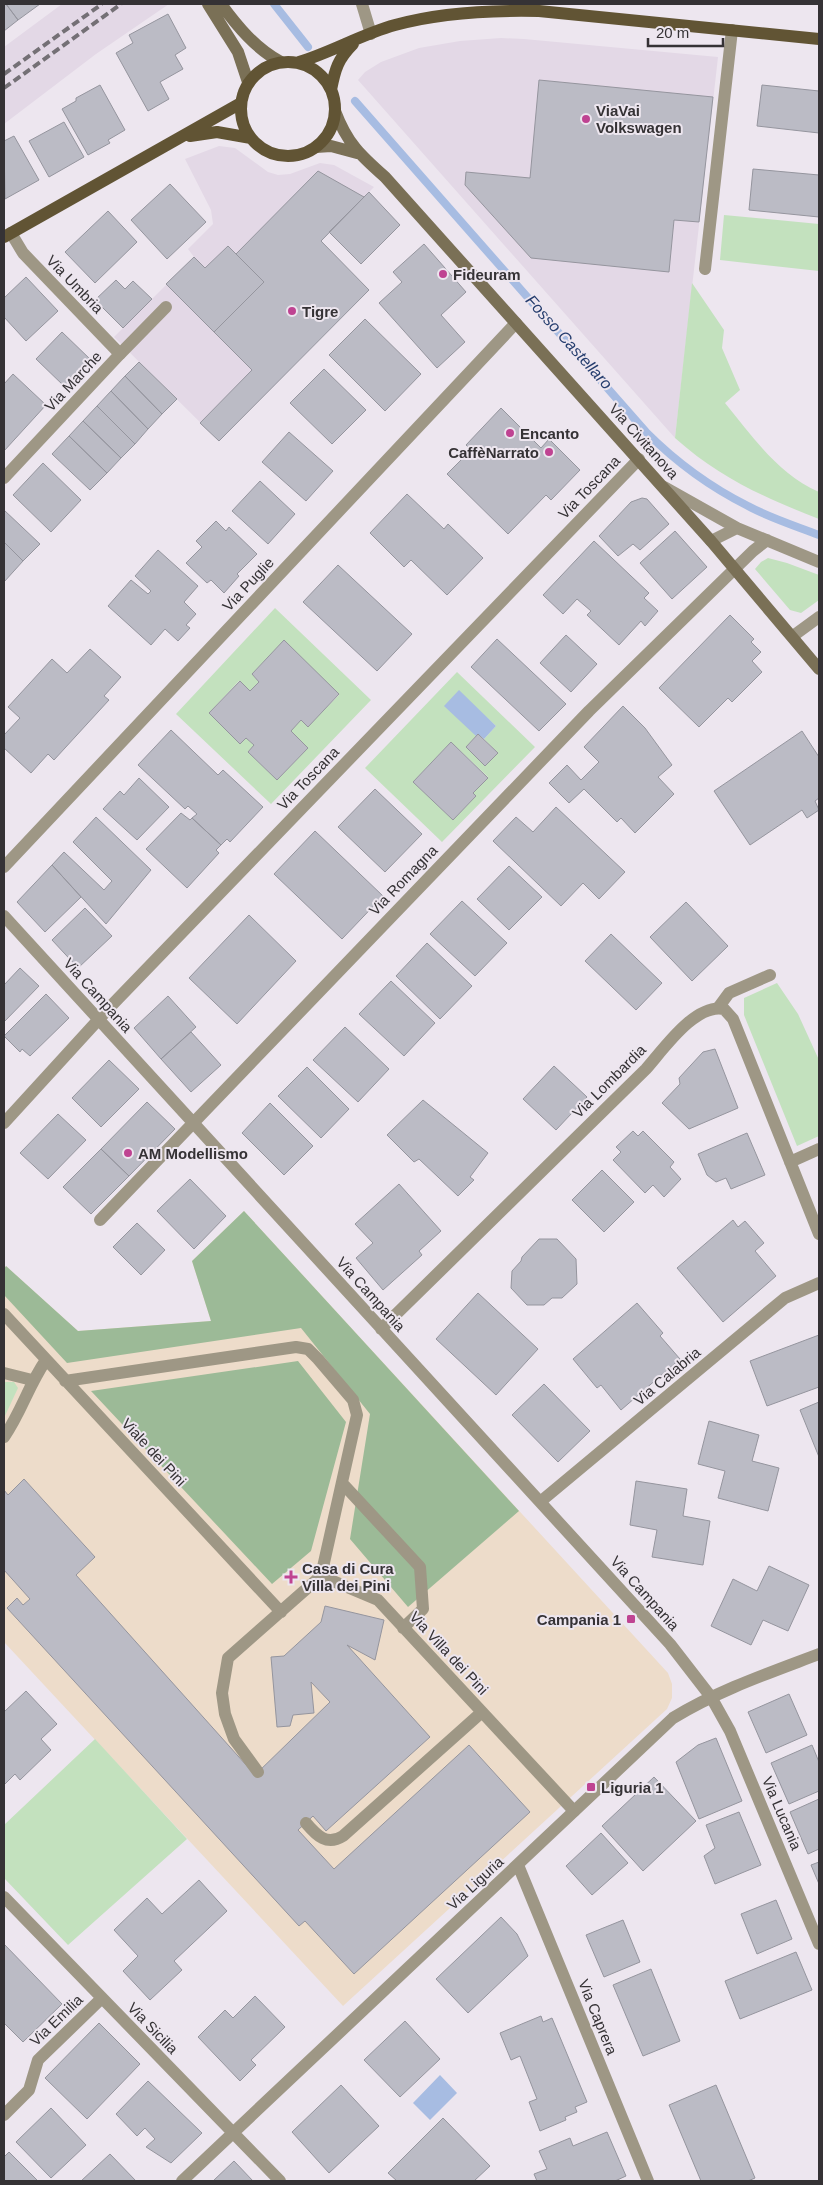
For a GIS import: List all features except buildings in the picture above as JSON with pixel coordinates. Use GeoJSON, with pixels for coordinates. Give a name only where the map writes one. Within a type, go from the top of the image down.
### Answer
{"type":"FeatureCollection","features":[{"type":"Feature","properties":{"kind":"main road"},"geometry":{"type":"LineString","coordinates":[[299,62],[396,25],[435,17],[504,10],[539,11],[819,39]]}},
{"type":"Feature","properties":{"kind":"main road"},"geometry":{"type":"LineString","coordinates":[[331,90],[321,74],[310,66],[299,62],[281,62],[260,70],[248,82],[241,103],[242,122],[251,138],[268,152],[282,156],[303,154],[316,147],[329,131],[335,111],[331,90],[334,72],[341,56],[356,40]]}},
{"type":"Feature","properties":{"kind":"main road"},"geometry":{"type":"LineString","coordinates":[[7,235],[174,139],[241,103]]}},
{"type":"Feature","properties":{"kind":"main road"},"geometry":{"type":"LineString","coordinates":[[174,139],[217,132],[251,138]]}},
{"type":"Feature","properties":{"kind":"street"},"geometry":{"type":"LineString","coordinates":[[208,4],[238,52],[248,82]]}},
{"type":"Feature","properties":{"kind":"street"},"geometry":{"type":"LineString","coordinates":[[221,4],[255,45],[281,62]]}},
{"type":"Feature","properties":{"kind":"street"},"geometry":{"type":"LineString","coordinates":[[362,4],[370,34]]}},
{"type":"Feature","properties":{"kind":"street"},"geometry":{"type":"LineString","coordinates":[[705,269],[732,30]]}},
{"type":"Feature","properties":{"kind":"street","name":"Via Civitanova"},"geometry":{"type":"LineString","coordinates":[[335,111],[341,126],[358,153],[385,177],[662,485],[736,569],[819,669]]}},
{"type":"Feature","properties":{"kind":"street","name":"Via Civitanova"},"geometry":{"type":"LineString","coordinates":[[316,147],[331,146],[358,153]]}},
{"type":"Feature","properties":{"kind":"street","name":"Via Umbria"},"geometry":{"type":"LineString","coordinates":[[7,235],[22,253],[120,354]]}},
{"type":"Feature","properties":{"kind":"street","name":"Via Marche"},"geometry":{"type":"LineString","coordinates":[[4,478],[166,307]]}},
{"type":"Feature","properties":{"kind":"street","name":"Via Puglie"},"geometry":{"type":"LineString","coordinates":[[4,867],[516,323]]}},
{"type":"Feature","properties":{"kind":"street","name":"Via Toscana"},"geometry":{"type":"LineString","coordinates":[[4,1123],[98,1020],[638,459]]}},
{"type":"Feature","properties":{"kind":"street"},"geometry":{"type":"LineString","coordinates":[[662,485],[737,528],[819,562]]}},
{"type":"Feature","properties":{"kind":"street"},"geometry":{"type":"LineString","coordinates":[[711,541],[737,528]]}},
{"type":"Feature","properties":{"kind":"street","name":"Via Romagna"},"geometry":{"type":"LineString","coordinates":[[100,1220],[582,718],[767,540]]}},
{"type":"Feature","properties":{"kind":"street"},"geometry":{"type":"LineString","coordinates":[[793,636],[819,617]]}},
{"type":"Feature","properties":{"kind":"street","name":"Via Campania"},"geometry":{"type":"LineString","coordinates":[[4,916],[192,1124],[670,1644],[710,1697]]}},
{"type":"Feature","properties":{"kind":"street"},"geometry":{"type":"LineString","coordinates":[[770,975],[729,993],[718,1008],[724,1009],[733,1020],[819,1234]]}},
{"type":"Feature","properties":{"kind":"street","name":"Via Lombardia"},"geometry":{"type":"LineString","coordinates":[[381,1329],[646,1070],[686,1025],[704,1012],[718,1008]]}},
{"type":"Feature","properties":{"kind":"street"},"geometry":{"type":"LineString","coordinates":[[790,1162],[819,1149]]}},
{"type":"Feature","properties":{"kind":"street","name":"Via Calabria"},"geometry":{"type":"LineString","coordinates":[[540,1502],[785,1298],[819,1283]]}},
{"type":"Feature","properties":{"kind":"street","name":"Viale dei Pini"},"geometry":{"type":"LineString","coordinates":[[4,1314],[281,1612]]}},
{"type":"Feature","properties":{"kind":"street"},"geometry":{"type":"LineString","coordinates":[[65,1381],[296,1347],[308,1349],[353,1400],[358,1415],[321,1576],[228,1658],[225,1669],[222,1692],[225,1714],[234,1738],[258,1772]]}},
{"type":"Feature","properties":{"kind":"street"},"geometry":{"type":"LineString","coordinates":[[4,1437],[23,1406],[32,1380],[46,1360]]}},
{"type":"Feature","properties":{"kind":"street"},"geometry":{"type":"LineString","coordinates":[[4,1373],[32,1380]]}},
{"type":"Feature","properties":{"kind":"street"},"geometry":{"type":"LineString","coordinates":[[343,1484],[420,1567],[423,1609],[403,1628]]}},
{"type":"Feature","properties":{"kind":"street","name":"Via Villa dei Pini"},"geometry":{"type":"LineString","coordinates":[[321,1576],[378,1600],[574,1811]]}},
{"type":"Feature","properties":{"kind":"street","name":"Via Liguria"},"geometry":{"type":"LineString","coordinates":[[182,2181],[673,1718],[710,1697],[819,1654]]}},
{"type":"Feature","properties":{"kind":"street","name":"Via Lucania"},"geometry":{"type":"LineString","coordinates":[[710,1697],[730,1731],[819,1944]]}},
{"type":"Feature","properties":{"kind":"street"},"geometry":{"type":"LineString","coordinates":[[306,1823],[320,1838],[328,1841],[336,1840],[343,1836],[482,1712]]}},
{"type":"Feature","properties":{"kind":"street","name":"Via Caprera"},"geometry":{"type":"LineString","coordinates":[[518,1865],[648,2181]]}},
{"type":"Feature","properties":{"kind":"street","name":"Via Sicilia"},"geometry":{"type":"LineString","coordinates":[[4,1896],[280,2181]]}},
{"type":"Feature","properties":{"kind":"street","name":"Via Emilia"},"geometry":{"type":"LineString","coordinates":[[4,2115],[29,2090],[38,2060],[102,1998]]}},
{"type":"Feature","properties":{"kind":"shaded area"},"geometry":{"type":"Polygon","coordinates":[[[62,4],[169,4],[96,54],[4,124],[4,47],[62,4]]]}},
{"type":"Feature","properties":{"kind":"shaded area"},"geometry":{"type":"Polygon","coordinates":[[[501,38],[718,57],[675,438],[358,80],[365,72],[381,62],[419,48],[460,41],[501,38]]]}},
{"type":"Feature","properties":{"kind":"shaded area"},"geometry":{"type":"Polygon","coordinates":[[[219,146],[235,148],[268,172],[278,175],[290,174],[320,163],[334,165],[374,187],[321,241],[369,290],[219,441],[114,337],[194,257],[188,249],[213,224],[211,210],[185,159],[219,146]]]}},
{"type":"Feature","properties":{"kind":"shaded area","name":"Casa di Cura Villa dei Pini"},"geometry":{"type":"Polygon","coordinates":[[[244,1211],[668,1673],[672,1684],[672,1698],[667,1709],[343,2006],[4,1642],[4,1269],[6,1266],[78,1331],[211,1321],[192,1261],[244,1211]]]}},
{"type":"Feature","properties":{"kind":"green space"},"geometry":{"type":"Polygon","coordinates":[[[724,215],[819,224],[819,271],[720,260],[724,215]]]}},
{"type":"Feature","properties":{"kind":"green space"},"geometry":{"type":"Polygon","coordinates":[[[692,283],[724,330],[722,348],[740,390],[725,403],[767,454],[791,475],[819,492],[819,519],[779,503],[743,485],[709,464],[675,438],[692,283]]]}},
{"type":"Feature","properties":{"kind":"green space"},"geometry":{"type":"Polygon","coordinates":[[[768,558],[819,575],[819,600],[801,613],[790,610],[755,569],[768,558]]]}},
{"type":"Feature","properties":{"kind":"green space"},"geometry":{"type":"Polygon","coordinates":[[[275,608],[371,700],[271,804],[176,714],[275,608]],[[284,641],[252,674],[259,682],[250,691],[239,681],[209,713],[240,744],[246,738],[254,745],[248,752],[277,780],[308,748],[291,731],[301,720],[308,726],[339,695],[284,641]]]}},
{"type":"Feature","properties":{"kind":"green space"},"geometry":{"type":"Polygon","coordinates":[[[457,672],[535,747],[442,842],[365,768],[457,672]],[[458,691],[476,736],[466,747],[485,766],[498,753],[484,739],[496,726],[458,691]],[[451,742],[413,782],[453,820],[476,796],[473,793],[488,777],[451,742]]]}},
{"type":"Feature","properties":{"kind":"green space"},"geometry":{"type":"Polygon","coordinates":[[[777,983],[798,1014],[819,1060],[819,1136],[797,1146],[744,1015],[744,998],[777,983]]]}},
{"type":"Feature","properties":{"kind":"green space"},"geometry":{"type":"Polygon","coordinates":[[[244,1211],[519,1511],[408,1607],[350,1539],[370,1414],[301,1328],[67,1363],[4,1295],[4,1269],[6,1266],[78,1331],[211,1321],[192,1261],[244,1211]]]}},
{"type":"Feature","properties":{"kind":"green space"},"geometry":{"type":"Polygon","coordinates":[[[298,1361],[346,1422],[311,1551],[272,1584],[91,1391],[298,1361]]]}},
{"type":"Feature","properties":{"kind":"green space"},"geometry":{"type":"Polygon","coordinates":[[[4,1382],[14,1382],[18,1388],[4,1418],[4,1382]]]}},
{"type":"Feature","properties":{"kind":"green space"},"geometry":{"type":"Polygon","coordinates":[[[95,1739],[187,1839],[68,1945],[4,1878],[4,1825],[95,1739]]]}},
{"type":"Feature","properties":{"kind":"water"},"geometry":{"type":"Polygon","coordinates":[[[459,690],[496,726],[484,739],[478,734],[476,736],[444,706],[459,690]]]}},
{"type":"Feature","properties":{"kind":"water"},"geometry":{"type":"Polygon","coordinates":[[[440,2075],[457,2093],[430,2120],[413,2103],[440,2075]]]}},
{"type":"Feature","properties":{"kind":"waterway","name":"Fosso Castellaro"},"geometry":{"type":"LineString","coordinates":[[274,4],[308,47]]}},
{"type":"Feature","properties":{"kind":"waterway","name":"Fosso Castellaro"},"geometry":{"type":"LineString","coordinates":[[355,101],[657,443],[681,464],[734,499],[765,514],[819,535]]}},
{"type":"Feature","properties":{"kind":"railway"},"geometry":{"type":"LineString","coordinates":[[4,74],[102,4]]}},
{"type":"Feature","properties":{"kind":"railway"},"geometry":{"type":"LineString","coordinates":[[4,88],[121,4]]}},
{"type":"Feature","properties":{"kind":"place","name":"ViaVai Volkswagen"},"geometry":{"type":"Point","coordinates":[586,119]}},
{"type":"Feature","properties":{"kind":"place","name":"Fideuram"},"geometry":{"type":"Point","coordinates":[443,274]}},
{"type":"Feature","properties":{"kind":"place","name":"Tigre"},"geometry":{"type":"Point","coordinates":[292,311]}},
{"type":"Feature","properties":{"kind":"place","name":"Encanto"},"geometry":{"type":"Point","coordinates":[510,433]}},
{"type":"Feature","properties":{"kind":"place","name":"CaffèNarrato"},"geometry":{"type":"Point","coordinates":[549,452]}},
{"type":"Feature","properties":{"kind":"place","name":"AM Modellismo"},"geometry":{"type":"Point","coordinates":[128,1153]}},
{"type":"Feature","properties":{"kind":"place","name":"Casa di Cura Villa dei Pini"},"geometry":{"type":"Point","coordinates":[291,1577]}},
{"type":"Feature","properties":{"kind":"place","name":"Campania 1"},"geometry":{"type":"Point","coordinates":[631,1619]}},
{"type":"Feature","properties":{"kind":"place","name":"Liguria 1"},"geometry":{"type":"Point","coordinates":[591,1787]}}]}
